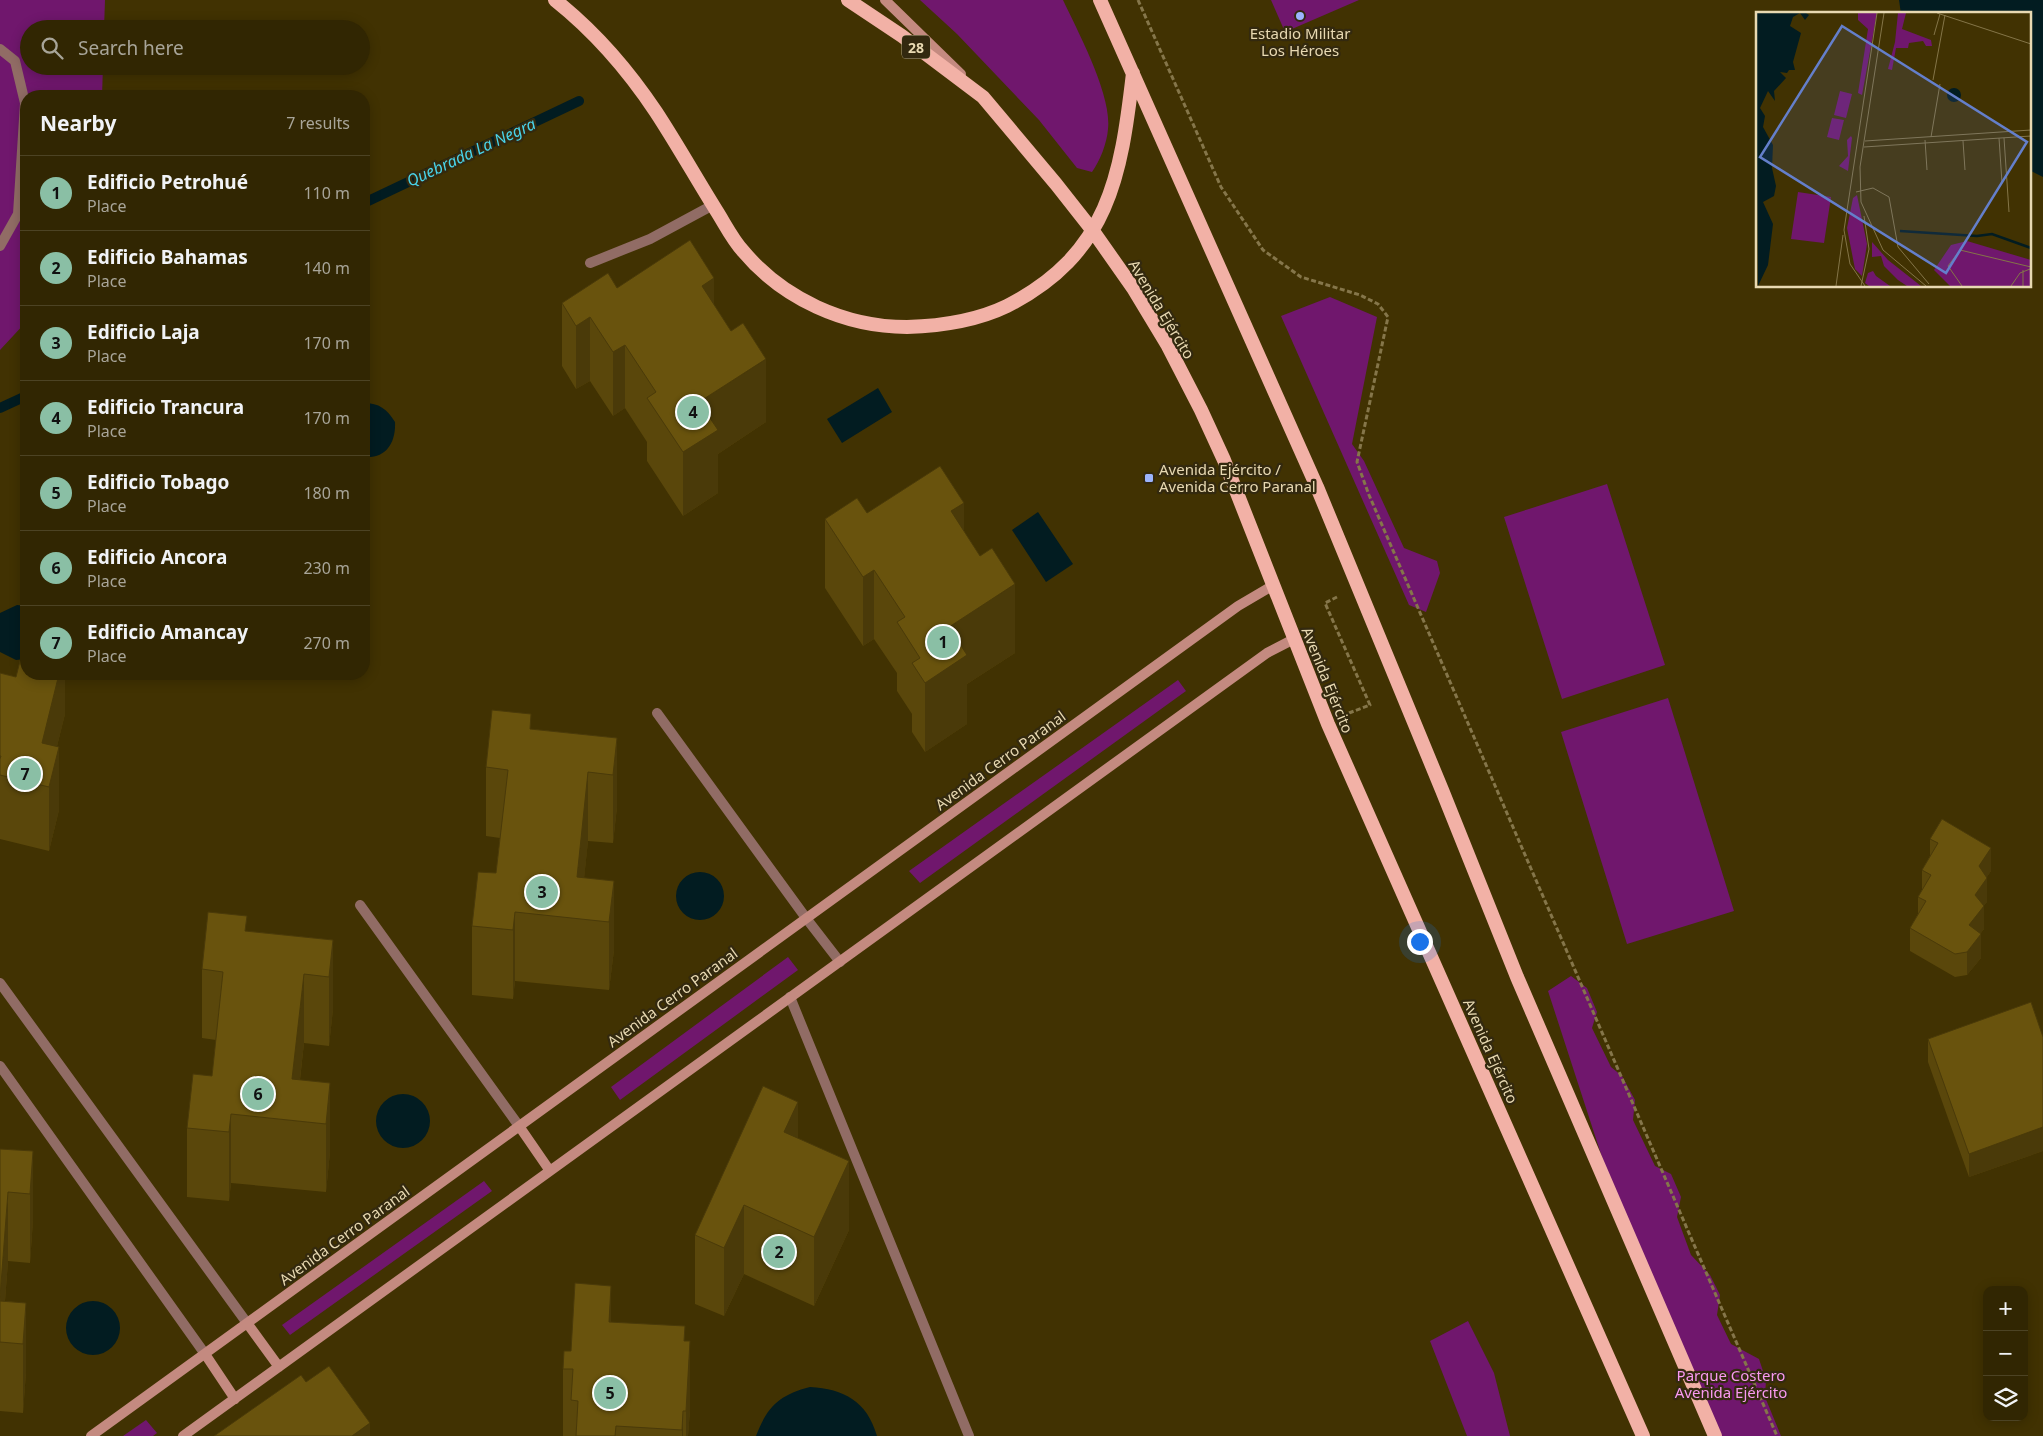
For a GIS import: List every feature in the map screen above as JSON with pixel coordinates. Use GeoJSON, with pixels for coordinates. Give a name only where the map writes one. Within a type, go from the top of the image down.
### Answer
{"type":"FeatureCollection","features":[{"type":"Feature","properties":{"kind":"highway"},"geometry":{"type":"LineString","coordinates":[[555,0],[574,15],[604,46],[656,110],[742,251],[779,285],[802,300],[828,312],[860,322],[893,327],[952,323],[999,310],[1033,290],[1066,264],[1093,231],[1106,206],[1116,178],[1126,134],[1134,72]]}},
{"type":"Feature","properties":{"kind":"highway","name":"28"},"geometry":{"type":"LineString","coordinates":[[848,0],[902,36],[983,97]]}},
{"type":"Feature","properties":{"kind":"highway"},"geometry":{"type":"LineString","coordinates":[[1100,0],[1134,72],[1250,340],[1317,487],[1517,977],[1715,1436]]}},
{"type":"Feature","properties":{"kind":"highway","name":"Avenida Ejército"},"geometry":{"type":"LineString","coordinates":[[983,97],[1051,177],[1093,231],[1138,296],[1168,346],[1201,410],[1224,460],[1272,586],[1328,724],[1643,1436]]}},
{"type":"Feature","properties":{"kind":"main road","name":"Avenida Ejército"},"geometry":{"type":"LineString","coordinates":[[885,0],[983,97]]}},
{"type":"Feature","properties":{"kind":"main road","name":"Avenida Cerro Paranal"},"geometry":{"type":"LineString","coordinates":[[91,1436],[1238,606],[1272,586]]}},
{"type":"Feature","properties":{"kind":"main road"},"geometry":{"type":"LineString","coordinates":[[183,1436],[1267,653],[1294,639]]}},
{"type":"Feature","properties":{"kind":"main road"},"geometry":{"type":"LineString","coordinates":[[520,1126],[550,1171]]}},
{"type":"Feature","properties":{"kind":"main road"},"geometry":{"type":"LineString","coordinates":[[247,1323],[278,1367]]}},
{"type":"Feature","properties":{"kind":"main road"},"geometry":{"type":"LineString","coordinates":[[205,1354],[235,1399]]}},
{"type":"Feature","properties":{"kind":"lane"},"geometry":{"type":"LineString","coordinates":[[0,49],[15,61],[21,90]]}},
{"type":"Feature","properties":{"kind":"lane"},"geometry":{"type":"LineString","coordinates":[[0,246],[18,214],[20,177]]}},
{"type":"Feature","properties":{"kind":"lane"},"geometry":{"type":"LineString","coordinates":[[590,263],[650,239],[713,205]]}},
{"type":"Feature","properties":{"kind":"lane"},"geometry":{"type":"LineString","coordinates":[[657,714],[840,962]]}},
{"type":"Feature","properties":{"kind":"lane"},"geometry":{"type":"LineString","coordinates":[[360,905],[520,1126]]}},
{"type":"Feature","properties":{"kind":"lane"},"geometry":{"type":"LineString","coordinates":[[0,983],[247,1323]]}},
{"type":"Feature","properties":{"kind":"lane"},"geometry":{"type":"LineString","coordinates":[[790,997],[969,1436]]}},
{"type":"Feature","properties":{"kind":"lane"},"geometry":{"type":"LineString","coordinates":[[0,1066],[205,1354]]}},
{"type":"Feature","properties":{"kind":"path"},"geometry":{"type":"LineString","coordinates":[[1138,0],[1221,187],[1263,250],[1301,277],[1360,296],[1378,304],[1388,317],[1357,462],[1373,504],[1777,1436]]}},
{"type":"Feature","properties":{"kind":"path"},"geometry":{"type":"LineString","coordinates":[[1328,724],[1370,705],[1326,602],[1358,588]]}},
{"type":"Feature","properties":{"kind":"green space"},"geometry":{"type":"Polygon","coordinates":[[[0,0],[105,0],[104,20],[20,20],[20,75],[103,75],[102,90],[20,90],[20,328],[0,350],[0,0]]]}},
{"type":"Feature","properties":{"kind":"green space"},"geometry":{"type":"Polygon","coordinates":[[[920,0],[1063,0],[1093,64],[1105,99],[1108,115],[1105,146],[1092,172],[1077,168],[1039,120],[957,34],[920,0]]]}},
{"type":"Feature","properties":{"kind":"green space","name":"Estadio Militar Los Héroes"},"geometry":{"type":"Polygon","coordinates":[[[1271,0],[1359,0],[1285,32],[1271,0]]]}},
{"type":"Feature","properties":{"kind":"green space"},"geometry":{"type":"Polygon","coordinates":[[[1330,297],[1377,317],[1352,444],[1364,461],[1404,548],[1437,561],[1440,573],[1426,612],[1409,605],[1281,316],[1330,297]]]}},
{"type":"Feature","properties":{"kind":"green space"},"geometry":{"type":"Polygon","coordinates":[[[1607,484],[1665,665],[1562,699],[1504,517],[1607,484]]]}},
{"type":"Feature","properties":{"kind":"green space"},"geometry":{"type":"Polygon","coordinates":[[[1178,680],[1186,691],[920,883],[909,871],[1178,680]]]}},
{"type":"Feature","properties":{"kind":"green space"},"geometry":{"type":"Polygon","coordinates":[[[1668,698],[1734,911],[1627,944],[1561,732],[1668,698]]]}},
{"type":"Feature","properties":{"kind":"green space"},"geometry":{"type":"Polygon","coordinates":[[[788,957],[798,970],[620,1100],[611,1087],[788,957]]]}},
{"type":"Feature","properties":{"kind":"green space","name":"Parque Costero Avenida Ejército"},"geometry":{"type":"Polygon","coordinates":[[[1571,976],[1587,988],[1597,1012],[1592,1028],[1611,1067],[1622,1076],[1635,1100],[1633,1120],[1655,1166],[1671,1174],[1681,1197],[1677,1217],[1691,1255],[1710,1275],[1720,1295],[1717,1315],[1731,1344],[1759,1359],[1766,1380],[1765,1397],[1781,1436],[1715,1436],[1625,1228],[1548,991],[1571,976]]]}},
{"type":"Feature","properties":{"kind":"green space"},"geometry":{"type":"Polygon","coordinates":[[[484,1181],[492,1191],[290,1335],[282,1325],[484,1181]]]}},
{"type":"Feature","properties":{"kind":"green space"},"geometry":{"type":"Polygon","coordinates":[[[1468,1321],[1494,1373],[1510,1436],[1467,1436],[1430,1341],[1468,1321]]]}},
{"type":"Feature","properties":{"kind":"green space"},"geometry":{"type":"Polygon","coordinates":[[[146,1420],[157,1433],[153,1436],[123,1436],[146,1420]]]}},
{"type":"Feature","properties":{"kind":"water"},"geometry":{"type":"Polygon","coordinates":[[[1899,0],[2043,0],[2043,177],[2030,170],[2030,12],[1901,12],[1899,0]]]}},
{"type":"Feature","properties":{"kind":"water"},"geometry":{"type":"Polygon","coordinates":[[[878,388],[892,412],[842,443],[827,419],[878,388]]]}},
{"type":"Feature","properties":{"kind":"water"},"geometry":{"type":"Polygon","coordinates":[[[370,404],[382,408],[395,422],[394,437],[388,448],[384,452],[370,457],[370,404]]]}},
{"type":"Feature","properties":{"kind":"water"},"geometry":{"type":"Polygon","coordinates":[[[1038,512],[1073,564],[1046,582],[1012,530],[1038,512]]]}},
{"type":"Feature","properties":{"kind":"water"},"geometry":{"type":"Polygon","coordinates":[[[20,605],[20,660],[16,660],[0,652],[0,613],[20,605]]]}},
{"type":"Feature","properties":{"kind":"water"},"geometry":{"type":"Polygon","coordinates":[[[700,872],[709,874],[717,879],[722,887],[724,896],[722,905],[717,913],[709,918],[700,920],[691,918],[683,913],[678,905],[676,896],[678,887],[683,879],[691,874],[700,872]]]}},
{"type":"Feature","properties":{"kind":"water"},"geometry":{"type":"Polygon","coordinates":[[[398,1094],[408,1094],[418,1098],[426,1106],[430,1121],[426,1136],[418,1144],[408,1148],[398,1148],[388,1144],[380,1136],[376,1126],[376,1116],[380,1106],[388,1098],[398,1094]]]}},
{"type":"Feature","properties":{"kind":"water"},"geometry":{"type":"Polygon","coordinates":[[[88,1301],[98,1301],[108,1305],[116,1313],[120,1328],[116,1343],[108,1351],[98,1355],[88,1355],[78,1351],[70,1343],[66,1333],[66,1323],[70,1313],[78,1305],[88,1301]]]}},
{"type":"Feature","properties":{"kind":"water"},"geometry":{"type":"Polygon","coordinates":[[[810,1387],[844,1394],[853,1399],[867,1414],[877,1436],[756,1436],[765,1417],[782,1398],[810,1387]]]}},
{"type":"Feature","properties":{"kind":"building"},"geometry":{"type":"Polygon","coordinates":[[[690,240],[714,278],[702,286],[731,331],[743,323],[766,359],[699,402],[718,430],[683,452],[647,398],[656,392],[625,345],[613,352],[590,317],[576,326],[562,303],[608,273],[617,288],[690,240]]]}},
{"type":"Feature","properties":{"kind":"building"},"geometry":{"type":"Polygon","coordinates":[[[940,466],[964,503],[951,511],[980,556],[992,548],[1015,584],[949,627],[967,655],[925,683],[912,663],[920,658],[897,622],[905,617],[874,570],[863,577],[825,519],[857,498],[867,513],[940,466]]]}},
{"type":"Feature","properties":{"kind":"building"},"geometry":{"type":"Polygon","coordinates":[[[20,661],[20,680],[58,680],[42,743],[59,747],[49,787],[0,775],[0,673],[16,677],[20,661]]]}},
{"type":"Feature","properties":{"kind":"building"},"geometry":{"type":"Polygon","coordinates":[[[492,710],[531,714],[530,729],[617,738],[613,775],[588,772],[577,877],[614,881],[609,922],[515,912],[513,930],[472,926],[478,872],[496,873],[508,770],[486,767],[492,710]]]}},
{"type":"Feature","properties":{"kind":"building"},"geometry":{"type":"Polygon","coordinates":[[[1942,819],[1991,848],[1979,866],[1987,878],[1975,895],[1984,906],[1969,925],[1981,934],[1967,952],[1955,954],[1910,928],[1926,901],[1918,897],[1931,875],[1922,870],[1938,843],[1930,839],[1942,819]]]}},
{"type":"Feature","properties":{"kind":"building"},"geometry":{"type":"Polygon","coordinates":[[[208,912],[247,916],[245,931],[333,940],[329,977],[304,974],[292,1079],[330,1083],[326,1124],[231,1114],[229,1132],[187,1128],[193,1074],[212,1076],[223,972],[202,969],[208,912]]]}},
{"type":"Feature","properties":{"kind":"building"},"geometry":{"type":"Polygon","coordinates":[[[2031,1002],[2043,1037],[2043,1127],[1969,1154],[1928,1039],[2031,1002]]]}},
{"type":"Feature","properties":{"kind":"building"},"geometry":{"type":"Polygon","coordinates":[[[763,1086],[798,1102],[784,1132],[849,1161],[814,1237],[744,1205],[724,1248],[695,1235],[763,1086]]]}},
{"type":"Feature","properties":{"kind":"building"},"geometry":{"type":"Polygon","coordinates":[[[0,1149],[33,1151],[30,1194],[8,1192],[0,1297],[0,1149]]]}},
{"type":"Feature","properties":{"kind":"building"},"geometry":{"type":"Polygon","coordinates":[[[575,1283],[611,1286],[609,1322],[685,1326],[684,1341],[690,1341],[686,1411],[683,1411],[682,1430],[616,1426],[615,1436],[576,1436],[578,1401],[571,1400],[573,1369],[563,1369],[564,1351],[571,1351],[575,1283]]]}},
{"type":"Feature","properties":{"kind":"building"},"geometry":{"type":"Polygon","coordinates":[[[0,1301],[26,1303],[23,1344],[0,1342],[0,1301]]]}},
{"type":"Feature","properties":{"kind":"building"},"geometry":{"type":"Polygon","coordinates":[[[329,1366],[370,1423],[352,1436],[214,1436],[301,1375],[306,1382],[329,1366]]]}},
{"type":"Feature","properties":{"kind":"waterway","name":"Quebrada La Negra"},"geometry":{"type":"LineString","coordinates":[[370,200],[579,101]]}},
{"type":"Feature","properties":{"kind":"waterway","name":"Quebrada La Negra"},"geometry":{"type":"LineString","coordinates":[[0,408],[20,399]]}},
{"type":"Feature","properties":{"kind":"place","name":"Estadio Militar Los Héroes"},"geometry":{"type":"Point","coordinates":[1300,16]}},
{"type":"Feature","properties":{"kind":"place","name":"Edificio Trancura"},"geometry":{"type":"Point","coordinates":[693,412]}},
{"type":"Feature","properties":{"kind":"place","name":"Avenida Ejército / Avenida Cerro Paranal"},"geometry":{"type":"Point","coordinates":[1149,478]}},
{"type":"Feature","properties":{"kind":"place","name":"Edificio Petrohué"},"geometry":{"type":"Point","coordinates":[943,642]}},
{"type":"Feature","properties":{"kind":"place","name":"Edificio Amancay"},"geometry":{"type":"Point","coordinates":[25,774]}},
{"type":"Feature","properties":{"kind":"place","name":"Edificio Laja"},"geometry":{"type":"Point","coordinates":[542,892]}},
{"type":"Feature","properties":{"kind":"place","name":"Edificio Ancora"},"geometry":{"type":"Point","coordinates":[258,1094]}},
{"type":"Feature","properties":{"kind":"place","name":"Edificio Bahamas"},"geometry":{"type":"Point","coordinates":[779,1252]}},
{"type":"Feature","properties":{"kind":"place","name":"Edificio Tobago"},"geometry":{"type":"Point","coordinates":[610,1393]}}]}
